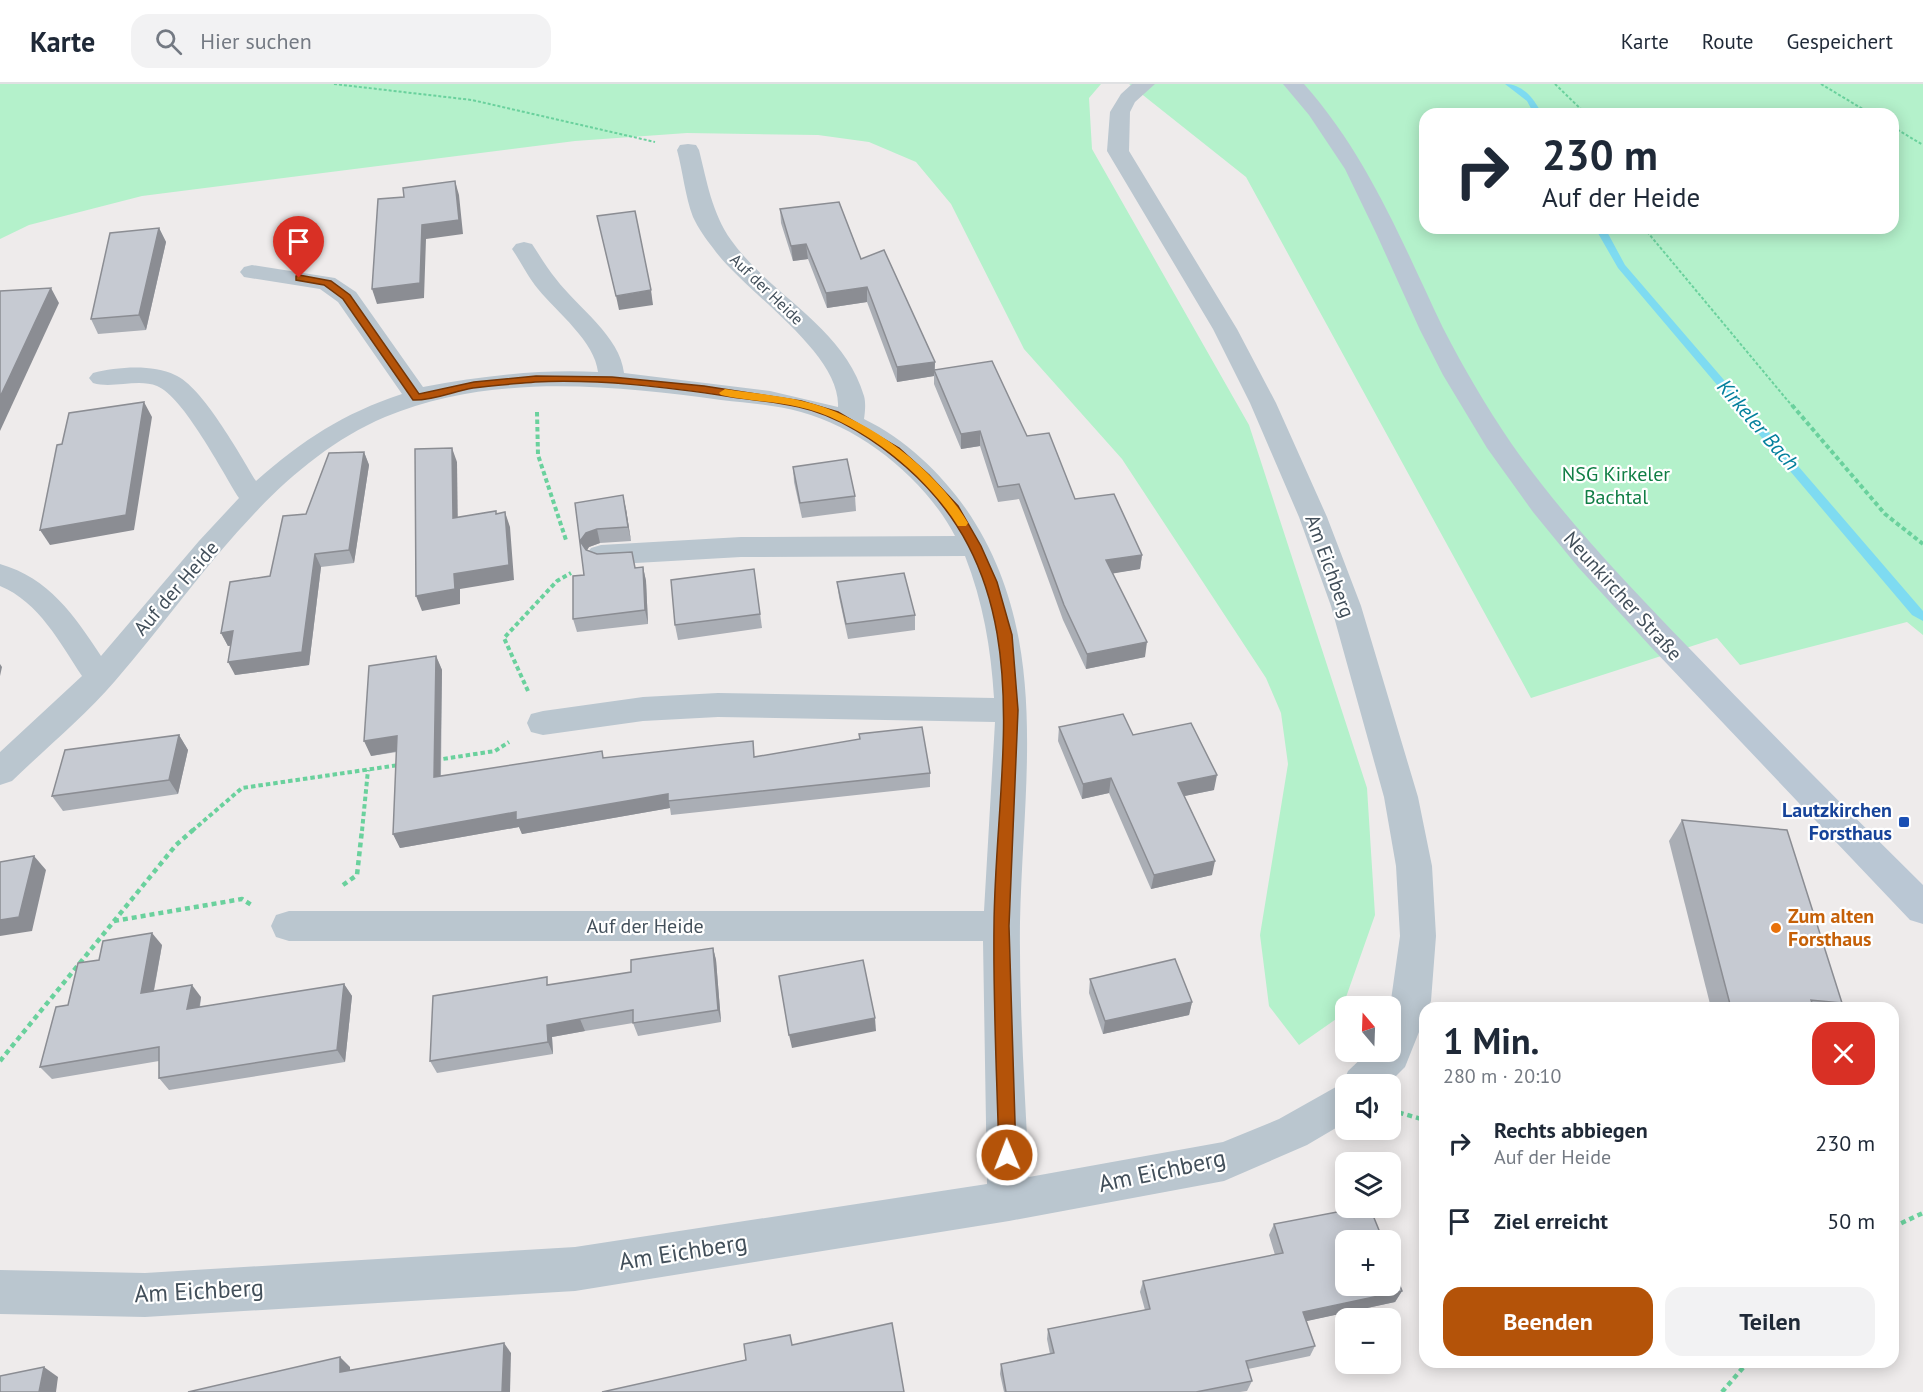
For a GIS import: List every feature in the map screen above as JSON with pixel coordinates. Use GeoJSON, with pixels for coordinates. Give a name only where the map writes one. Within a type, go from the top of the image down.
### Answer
{"type":"FeatureCollection","features":[{"type":"Feature","properties":{"kind":"main road","name":"Neunkircher Straße"},"geometry":{"type":"LineString","coordinates":[[1293,84],[1311,102],[1363,179],[1433,332],[1462,384],[1501,448],[1552,517],[1605,580],[1923,909]]}},
{"type":"Feature","properties":{"kind":"street","name":"Am Eichberg"},"geometry":{"type":"LineString","coordinates":[[1145,84],[1123,101],[1117,124],[1118,151],[1225,329],[1263,403],[1313,517],[1346,606],[1401,797],[1414,866],[1417,925],[1412,1001],[1391,1055],[1372,1074]]}},
{"type":"Feature","properties":{"kind":"street","name":"Auf der Heide"},"geometry":{"type":"LineString","coordinates":[[688,150],[705,218],[723,246],[744,270],[810,331],[837,364],[852,398],[851,423]]}},
{"type":"Feature","properties":{"kind":"street"},"geometry":{"type":"LineString","coordinates":[[524,249],[546,283],[600,344],[610,361],[612,380]]}},
{"type":"Feature","properties":{"kind":"street"},"geometry":{"type":"LineString","coordinates":[[252,272],[327,283],[347,297],[417,398]]}},
{"type":"Feature","properties":{"kind":"street"},"geometry":{"type":"LineString","coordinates":[[102,378],[138,377],[167,380],[184,393],[253,498]]}},
{"type":"Feature","properties":{"kind":"street","name":"Auf der Heide"},"geometry":{"type":"LineString","coordinates":[[0,771],[99,678],[253,498],[294,462],[334,433],[370,416],[417,398],[474,385],[536,379],[612,380],[704,389],[801,404],[834,414],[895,451],[925,477],[953,509],[975,546],[990,582],[1005,635],[1012,710],[1002,926],[1009,1201]]}},
{"type":"Feature","properties":{"kind":"street"},"geometry":{"type":"LineString","coordinates":[[601,555],[663,549],[797,545],[975,546]]}},
{"type":"Feature","properties":{"kind":"street"},"geometry":{"type":"LineString","coordinates":[[0,574],[16,579],[48,602],[99,678]]}},
{"type":"Feature","properties":{"kind":"street"},"geometry":{"type":"LineString","coordinates":[[543,723],[643,708],[718,705],[1012,710]]}},
{"type":"Feature","properties":{"kind":"street","name":"Auf der Heide"},"geometry":{"type":"LineString","coordinates":[[289,926],[1002,926]]}},
{"type":"Feature","properties":{"kind":"street","name":"Am Eichberg"},"geometry":{"type":"LineString","coordinates":[[0,1292],[145,1295],[575,1269],[1009,1201],[1224,1161],[1293,1132],[1335,1107]]}},
{"type":"Feature","properties":{"kind":"path"},"geometry":{"type":"LineString","coordinates":[[334,84],[471,100],[688,150]]}},
{"type":"Feature","properties":{"kind":"path"},"geometry":{"type":"LineString","coordinates":[[1555,84],[1580,108]]}},
{"type":"Feature","properties":{"kind":"path"},"geometry":{"type":"LineString","coordinates":[[1821,84],[1861,108]]}},
{"type":"Feature","properties":{"kind":"path"},"geometry":{"type":"LineString","coordinates":[[1899,131],[1923,145]]}},
{"type":"Feature","properties":{"kind":"path"},"geometry":{"type":"LineString","coordinates":[[1649,234],[1741,346],[1885,514],[1923,544]]}},
{"type":"Feature","properties":{"kind":"path"},"geometry":{"type":"LineString","coordinates":[[536,379],[538,455],[564,539],[601,555]]}},
{"type":"Feature","properties":{"kind":"path"},"geometry":{"type":"LineString","coordinates":[[425,761],[495,750],[543,723],[504,638],[557,581],[601,555]]}},
{"type":"Feature","properties":{"kind":"path"},"geometry":{"type":"LineString","coordinates":[[0,1060],[176,845],[242,788],[402,765]]}},
{"type":"Feature","properties":{"kind":"path"},"geometry":{"type":"LineString","coordinates":[[113,921],[242,899],[289,926],[357,875],[368,770]]}},
{"type":"Feature","properties":{"kind":"path"},"geometry":{"type":"LineString","coordinates":[[1401,1113],[1419,1118]]}},
{"type":"Feature","properties":{"kind":"path"},"geometry":{"type":"LineString","coordinates":[[1899,1224],[1923,1213]]}},
{"type":"Feature","properties":{"kind":"path"},"geometry":{"type":"LineString","coordinates":[[1722,1392],[1743,1368]]}},
{"type":"Feature","properties":{"kind":"green space"},"geometry":{"type":"Polygon","coordinates":[[[0,84],[1101,84],[1089,98],[1092,149],[1249,425],[1367,788],[1375,915],[1346,996],[1335,996],[1335,1020],[1299,1045],[1269,1006],[1260,935],[1288,764],[1281,713],[1266,678],[1122,459],[1024,349],[951,204],[916,162],[869,142],[818,135],[687,133],[575,141],[142,196],[29,225],[0,239],[0,84]]]}},
{"type":"Feature","properties":{"kind":"green space","name":"NSG Kirkeler Bachtal"},"geometry":{"type":"Polygon","coordinates":[[[1129,84],[1923,84],[1923,635],[1907,622],[1740,665],[1717,638],[1531,698],[1246,177],[1129,84]]]}},
{"type":"Feature","properties":{"kind":"building"},"geometry":{"type":"Polygon","coordinates":[[[455,181],[459,220],[422,225],[420,283],[372,289],[378,199],[404,197],[403,188],[455,181]]]}},
{"type":"Feature","properties":{"kind":"building"},"geometry":{"type":"Polygon","coordinates":[[[839,202],[861,259],[884,250],[935,362],[897,367],[867,287],[826,293],[806,244],[791,246],[780,209],[839,202]]]}},
{"type":"Feature","properties":{"kind":"building"},"geometry":{"type":"Polygon","coordinates":[[[635,211],[651,290],[616,296],[597,216],[635,211]]]}},
{"type":"Feature","properties":{"kind":"building"},"geometry":{"type":"Polygon","coordinates":[[[159,228],[139,315],[91,319],[110,233],[159,228]]]}},
{"type":"Feature","properties":{"kind":"building"},"geometry":{"type":"Polygon","coordinates":[[[51,288],[9,378],[0,397],[0,291],[51,288]]]}},
{"type":"Feature","properties":{"kind":"building"},"geometry":{"type":"Polygon","coordinates":[[[992,361],[1027,436],[1049,433],[1075,499],[1114,494],[1142,555],[1106,560],[1147,642],[1087,654],[1064,605],[1019,484],[998,487],[980,431],[961,434],[934,370],[992,361]]]}},
{"type":"Feature","properties":{"kind":"building"},"geometry":{"type":"Polygon","coordinates":[[[144,402],[126,515],[40,530],[57,445],[62,444],[69,413],[144,402]]]}},
{"type":"Feature","properties":{"kind":"building"},"geometry":{"type":"Polygon","coordinates":[[[452,448],[453,518],[496,511],[496,514],[505,512],[509,565],[454,574],[455,589],[416,596],[415,449],[452,448]]]}},
{"type":"Feature","properties":{"kind":"building"},"geometry":{"type":"Polygon","coordinates":[[[364,452],[349,550],[315,554],[302,652],[228,662],[233,631],[221,633],[230,582],[270,576],[283,516],[306,514],[329,453],[364,452]]]}},
{"type":"Feature","properties":{"kind":"building"},"geometry":{"type":"Polygon","coordinates":[[[847,459],[855,496],[800,503],[793,467],[847,459]]]}},
{"type":"Feature","properties":{"kind":"building"},"geometry":{"type":"Polygon","coordinates":[[[623,495],[628,527],[597,529],[586,533],[580,541],[586,550],[597,554],[632,552],[635,568],[643,567],[645,610],[573,619],[573,576],[584,575],[575,503],[623,495]]]}},
{"type":"Feature","properties":{"kind":"building"},"geometry":{"type":"Polygon","coordinates":[[[754,569],[760,614],[675,625],[671,580],[754,569]]]}},
{"type":"Feature","properties":{"kind":"building"},"geometry":{"type":"Polygon","coordinates":[[[904,573],[915,615],[846,624],[837,582],[904,573]]]}},
{"type":"Feature","properties":{"kind":"building"},"geometry":{"type":"Polygon","coordinates":[[[436,656],[434,777],[602,751],[603,758],[753,741],[754,757],[860,739],[859,734],[922,727],[930,773],[668,801],[668,794],[516,820],[516,812],[393,834],[397,736],[364,741],[369,666],[436,656]]]}},
{"type":"Feature","properties":{"kind":"building"},"geometry":{"type":"Polygon","coordinates":[[[1123,714],[1133,735],[1191,723],[1217,775],[1178,783],[1215,861],[1154,875],[1111,778],[1083,784],[1059,727],[1123,714]]]}},
{"type":"Feature","properties":{"kind":"building"},"geometry":{"type":"Polygon","coordinates":[[[179,735],[169,780],[52,796],[65,750],[179,735]]]}},
{"type":"Feature","properties":{"kind":"building"},"geometry":{"type":"Polygon","coordinates":[[[1682,820],[1787,830],[1842,1002],[1811,1000],[1812,1002],[1729,1002],[1682,820]]]}},
{"type":"Feature","properties":{"kind":"building"},"geometry":{"type":"Polygon","coordinates":[[[34,856],[19,917],[0,920],[0,862],[34,856]]]}},
{"type":"Feature","properties":{"kind":"building"},"geometry":{"type":"Polygon","coordinates":[[[152,933],[141,993],[192,985],[187,1009],[344,984],[337,1050],[159,1078],[159,1047],[40,1067],[56,1007],[68,1005],[78,963],[99,960],[103,941],[152,933]]]}},
{"type":"Feature","properties":{"kind":"building"},"geometry":{"type":"Polygon","coordinates":[[[713,948],[718,1010],[633,1023],[633,1010],[580,1019],[547,1025],[548,1042],[430,1061],[433,996],[547,977],[547,985],[631,972],[631,960],[713,948]]]}},
{"type":"Feature","properties":{"kind":"building"},"geometry":{"type":"Polygon","coordinates":[[[1175,959],[1192,1002],[1105,1021],[1090,979],[1175,959]]]}},
{"type":"Feature","properties":{"kind":"building"},"geometry":{"type":"Polygon","coordinates":[[[863,960],[875,1018],[789,1035],[779,976],[863,960]]]}},
{"type":"Feature","properties":{"kind":"building"},"geometry":{"type":"Polygon","coordinates":[[[1335,1212],[1335,1218],[1374,1218],[1379,1230],[1335,1230],[1335,1296],[1378,1296],[1303,1312],[1315,1346],[1246,1361],[1252,1381],[1196,1392],[1006,1392],[1001,1364],[1054,1353],[1048,1329],[1150,1309],[1143,1281],[1283,1253],[1274,1224],[1335,1212]]]}},
{"type":"Feature","properties":{"kind":"building"},"geometry":{"type":"Polygon","coordinates":[[[892,1323],[904,1392],[602,1392],[746,1360],[744,1344],[790,1335],[792,1345],[892,1323]]]}},
{"type":"Feature","properties":{"kind":"building"},"geometry":{"type":"Polygon","coordinates":[[[504,1343],[502,1392],[188,1392],[340,1357],[340,1372],[504,1343]]]}},
{"type":"Feature","properties":{"kind":"building"},"geometry":{"type":"Polygon","coordinates":[[[44,1367],[39,1392],[0,1392],[0,1376],[44,1367]]]}},
{"type":"Feature","properties":{"kind":"waterway","name":"Kirkeler Bach"},"geometry":{"type":"LineString","coordinates":[[1509,84],[1530,100],[1535,108]]}},
{"type":"Feature","properties":{"kind":"waterway","name":"Kirkeler Bach"},"geometry":{"type":"LineString","coordinates":[[1603,234],[1621,266],[1916,612],[1923,617]]}},
{"type":"Feature","properties":{"kind":"slow traffic"},"geometry":{"type":"LineString","coordinates":[[725,393],[801,404],[834,414],[851,423],[895,451],[925,477],[962,523]]}},
{"type":"Feature","properties":{"kind":"place","name":"Lautzkirchen Forsthaus"},"geometry":{"type":"Point","coordinates":[1904,822]}},
{"type":"Feature","properties":{"kind":"place","name":"Zum alten Forsthaus"},"geometry":{"type":"Point","coordinates":[1776,928]}},
{"type":"Feature","properties":{"kind":"route"},"geometry":{"type":"LineString","coordinates":[[299,278],[327,283],[347,297],[417,398],[474,385],[536,379],[612,380],[704,389],[801,404],[834,414],[895,451],[925,477],[953,509],[975,546],[990,582],[1005,635],[1012,710],[1002,926],[1007,1155]]}}]}
